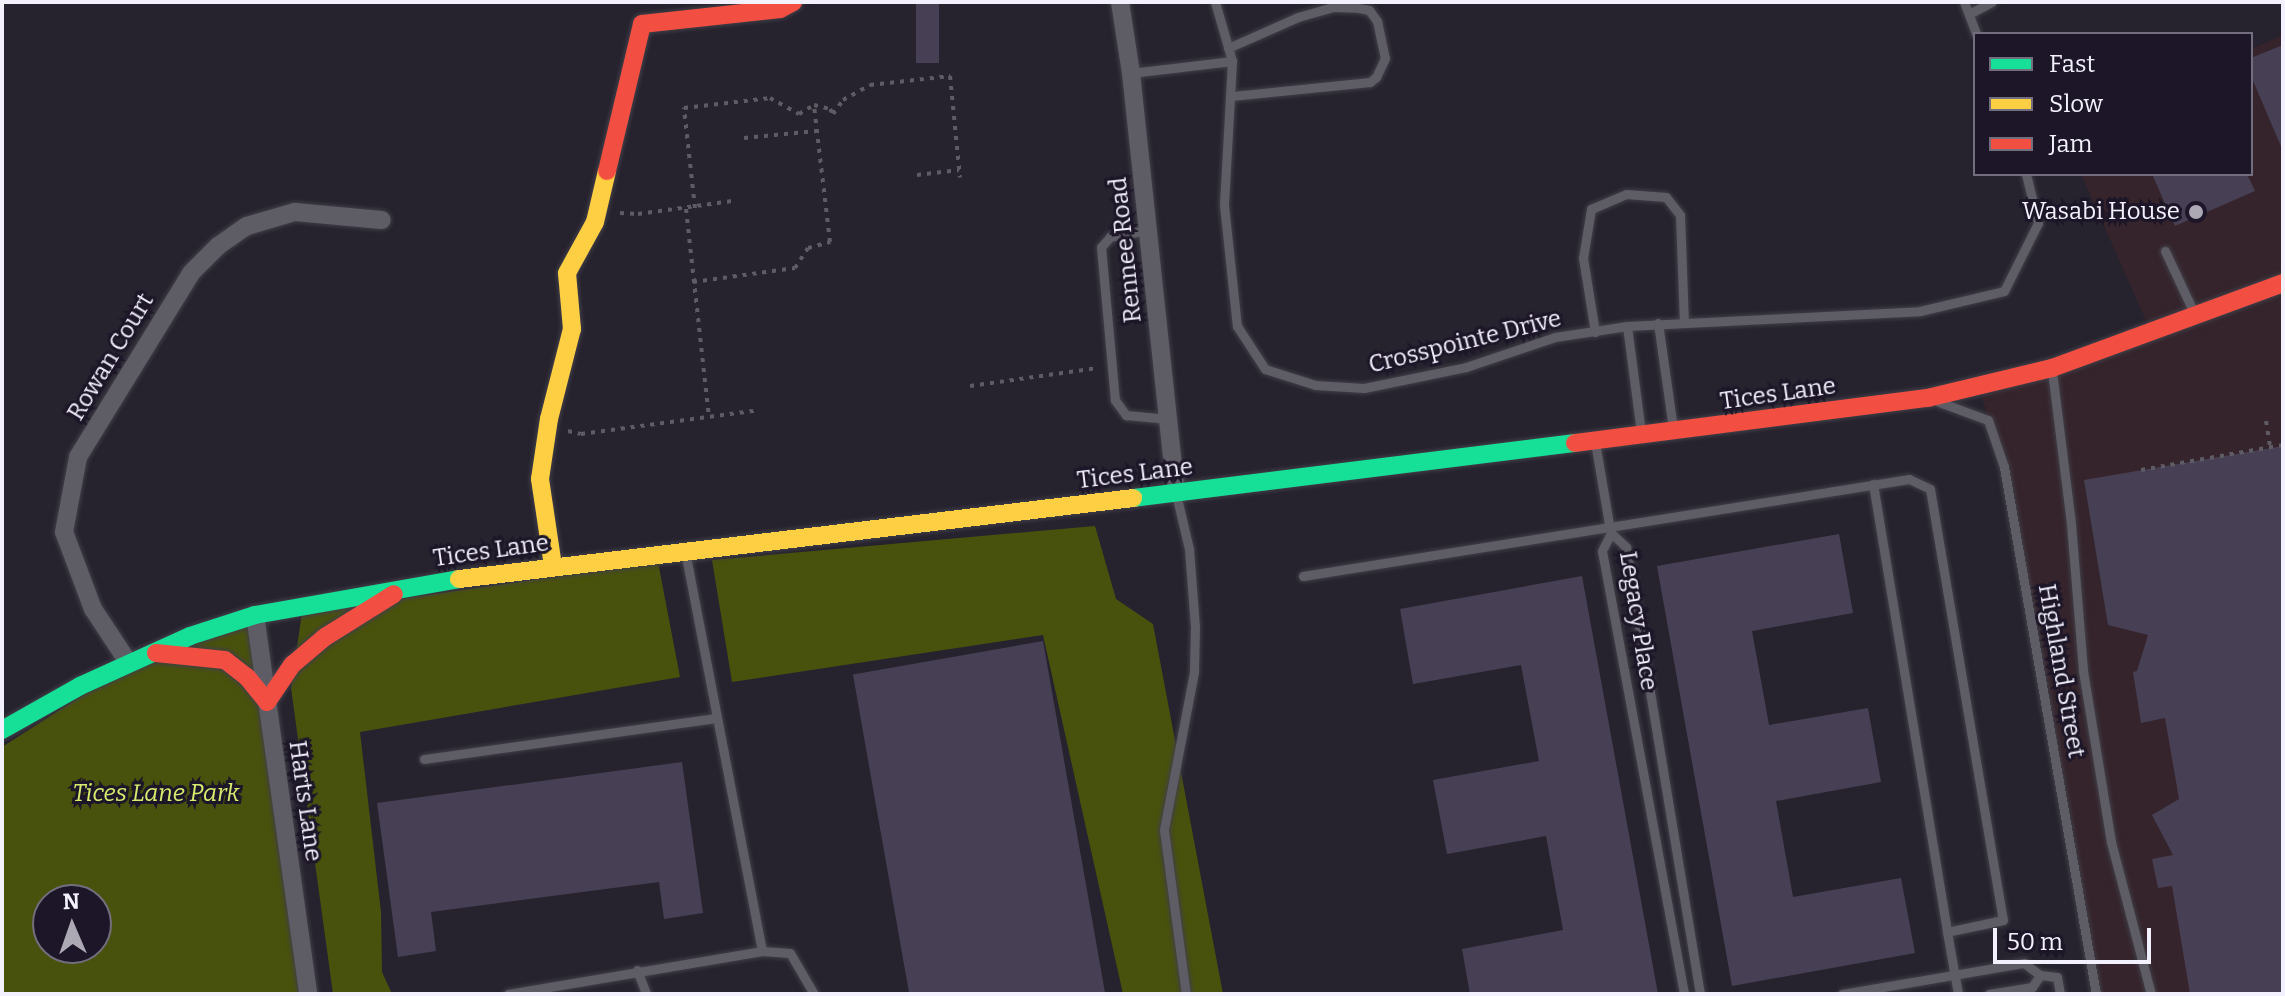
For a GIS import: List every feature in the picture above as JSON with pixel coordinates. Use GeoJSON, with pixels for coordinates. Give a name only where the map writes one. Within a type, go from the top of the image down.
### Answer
{"type":"FeatureCollection","features":[{"type":"Feature","properties":{"kind":"street"},"geometry":{"type":"LineString","coordinates":[[553,566],[540,479],[549,419],[572,329],[567,273],[598,211],[642,24],[780,9],[793,2]]}},
{"type":"Feature","properties":{"kind":"street","name":"Rennee Road"},"geometry":{"type":"LineString","coordinates":[[1120,2],[1131,73],[1176,494]]}},
{"type":"Feature","properties":{"kind":"street","name":"Rowan Court"},"geometry":{"type":"LineString","coordinates":[[128,662],[93,609],[64,532],[78,457],[192,272],[218,246],[247,226],[295,212],[382,220]]}},
{"type":"Feature","properties":{"kind":"street","name":"Tices Lane"},"geometry":{"type":"LineString","coordinates":[[2,730],[128,662],[255,615],[403,588],[553,566],[1176,494],[1928,398],[2052,368],[2283,283]]}},
{"type":"Feature","properties":{"kind":"street"},"geometry":{"type":"LineString","coordinates":[[150,653],[199,655],[225,660],[247,677],[267,702],[292,665],[325,637],[403,588]]}},
{"type":"Feature","properties":{"kind":"street","name":"Harts Lane"},"geometry":{"type":"LineString","coordinates":[[255,615],[308,994]]}},
{"type":"Feature","properties":{"kind":"lane","name":"Crosspointe Drive"},"geometry":{"type":"LineString","coordinates":[[1215,2],[1232,61],[1224,205],[1237,326],[1265,369],[1315,385],[1364,388],[1466,367],[1555,337],[1627,326],[1920,311],[2004,291],[2038,223],[2026,176]]}},
{"type":"Feature","properties":{"kind":"lane"},"geometry":{"type":"LineString","coordinates":[[1964,2],[1975,32]]}},
{"type":"Feature","properties":{"kind":"lane"},"geometry":{"type":"LineString","coordinates":[[1969,14],[1992,2]]}},
{"type":"Feature","properties":{"kind":"lane"},"geometry":{"type":"LineString","coordinates":[[1228,48],[1298,17],[1333,7],[1358,8],[1369,10],[1377,21],[1385,58],[1376,77],[1370,82],[1231,96]]}},
{"type":"Feature","properties":{"kind":"lane"},"geometry":{"type":"LineString","coordinates":[[1131,73],[1232,61]]}},
{"type":"Feature","properties":{"kind":"lane"},"geometry":{"type":"LineString","coordinates":[[1595,332],[1583,258],[1591,209],[1626,194],[1666,197],[1680,215],[1684,323]]}},
{"type":"Feature","properties":{"kind":"lane"},"geometry":{"type":"LineString","coordinates":[[1148,230],[1110,237],[1102,244],[1115,400],[1122,412],[1140,418],[1168,419]]}},
{"type":"Feature","properties":{"kind":"lane"},"geometry":{"type":"LineString","coordinates":[[2165,251],[2195,315]]}},
{"type":"Feature","properties":{"kind":"lane"},"geometry":{"type":"LineString","coordinates":[[1658,323],[1673,432]]}},
{"type":"Feature","properties":{"kind":"lane"},"geometry":{"type":"LineString","coordinates":[[1627,326],[1641,436]]}},
{"type":"Feature","properties":{"kind":"lane"},"geometry":{"type":"LineString","coordinates":[[2052,368],[2071,524],[2083,671],[2111,842],[2151,994]]}},
{"type":"Feature","properties":{"kind":"lane","name":"Highland Street"},"geometry":{"type":"LineString","coordinates":[[1928,398],[1988,420],[2004,467],[2096,994]]}},
{"type":"Feature","properties":{"kind":"lane"},"geometry":{"type":"LineString","coordinates":[[1595,442],[1610,530]]}},
{"type":"Feature","properties":{"kind":"lane"},"geometry":{"type":"LineString","coordinates":[[1303,576],[1610,530],[1909,479],[1930,489],[2003,920],[1947,932]]}},
{"type":"Feature","properties":{"kind":"lane"},"geometry":{"type":"LineString","coordinates":[[1873,484],[1958,994]]}},
{"type":"Feature","properties":{"kind":"lane"},"geometry":{"type":"LineString","coordinates":[[1176,494],[1189,549],[1194,672],[1164,830],[1186,994]]}},
{"type":"Feature","properties":{"kind":"lane","name":"Legacy Place"},"geometry":{"type":"LineString","coordinates":[[1684,994],[1602,551],[1610,530],[1626,547],[1700,994]]}},
{"type":"Feature","properties":{"kind":"lane"},"geometry":{"type":"LineString","coordinates":[[685,552],[762,951]]}},
{"type":"Feature","properties":{"kind":"lane"},"geometry":{"type":"LineString","coordinates":[[424,759],[715,718]]}},
{"type":"Feature","properties":{"kind":"lane"},"geometry":{"type":"LineString","coordinates":[[508,994],[762,951],[790,953],[814,994]]}},
{"type":"Feature","properties":{"kind":"lane"},"geometry":{"type":"LineString","coordinates":[[1842,994],[2024,963],[2040,975],[2057,977],[2060,994]]}},
{"type":"Feature","properties":{"kind":"lane"},"geometry":{"type":"LineString","coordinates":[[637,970],[646,994]]}},
{"type":"Feature","properties":{"kind":"lane"},"geometry":{"type":"LineString","coordinates":[[1989,994],[2032,987],[2040,975]]}},
{"type":"Feature","properties":{"kind":"path"},"geometry":{"type":"LineString","coordinates":[[695,208],[684,108],[770,98],[799,114],[814,105],[830,109],[833,114],[843,100],[870,85],[950,76],[960,178]]}},
{"type":"Feature","properties":{"kind":"path"},"geometry":{"type":"LineString","coordinates":[[693,282],[795,268],[808,248],[830,242],[814,105]]}},
{"type":"Feature","properties":{"kind":"path"},"geometry":{"type":"LineString","coordinates":[[744,138],[817,131]]}},
{"type":"Feature","properties":{"kind":"path"},"geometry":{"type":"LineString","coordinates":[[917,175],[959,170]]}},
{"type":"Feature","properties":{"kind":"path"},"geometry":{"type":"LineString","coordinates":[[598,211],[638,214],[732,201]]}},
{"type":"Feature","properties":{"kind":"path"},"geometry":{"type":"LineString","coordinates":[[686,209],[709,416]]}},
{"type":"Feature","properties":{"kind":"path"},"geometry":{"type":"LineString","coordinates":[[970,386],[1113,366]]}},
{"type":"Feature","properties":{"kind":"path"},"geometry":{"type":"LineString","coordinates":[[549,419],[562,430],[581,434],[754,411]]}},
{"type":"Feature","properties":{"kind":"path"},"geometry":{"type":"LineString","coordinates":[[2266,421],[2270,447]]}},
{"type":"Feature","properties":{"kind":"path"},"geometry":{"type":"LineString","coordinates":[[2141,470],[2283,445]]}},
{"type":"Feature","properties":{"kind":"shaded area"},"geometry":{"type":"Polygon","coordinates":[[[2283,35],[2283,994],[2096,994],[2004,468],[1979,388],[2151,332],[2082,176],[2253,176],[2253,48],[2283,35]]]}},
{"type":"Feature","properties":{"kind":"green space"},"geometry":{"type":"Polygon","coordinates":[[[1095,526],[1116,599],[1153,624],[1223,994],[1123,994],[1043,635],[732,682],[712,560],[1095,526]]]}},
{"type":"Feature","properties":{"kind":"green space"},"geometry":{"type":"Polygon","coordinates":[[[658,562],[680,677],[360,732],[381,912],[382,972],[392,994],[333,994],[291,688],[302,613],[658,562]]]}},
{"type":"Feature","properties":{"kind":"green space","name":"Tices Lane Park"},"geometry":{"type":"Polygon","coordinates":[[[255,615],[308,994],[2,994],[2,747],[105,681],[255,615]]]}},
{"type":"Feature","properties":{"kind":"building"},"geometry":{"type":"Polygon","coordinates":[[[916,2],[939,2],[939,63],[916,63],[916,2]]]}},
{"type":"Feature","properties":{"kind":"building"},"geometry":{"type":"Polygon","coordinates":[[[2283,45],[2283,151],[2253,81],[2253,57],[2283,45]]]}},
{"type":"Feature","properties":{"kind":"building"},"geometry":{"type":"Polygon","coordinates":[[[2153,176],[2248,176],[2255,191],[2175,226],[2153,176]]]}},
{"type":"Feature","properties":{"kind":"building"},"geometry":{"type":"Polygon","coordinates":[[[2283,446],[2283,994],[2190,994],[2172,886],[2158,888],[2152,859],[2173,855],[2152,815],[2179,799],[2165,718],[2141,723],[2133,672],[2137,671],[2148,635],[2108,625],[2084,480],[2283,446]]]}},
{"type":"Feature","properties":{"kind":"building"},"geometry":{"type":"Polygon","coordinates":[[[1839,534],[1853,613],[1752,631],[1769,725],[1868,708],[1881,782],[1776,801],[1793,897],[1901,878],[1915,953],[1732,986],[1657,566],[1839,534]]]}},
{"type":"Feature","properties":{"kind":"building"},"geometry":{"type":"Polygon","coordinates":[[[1582,576],[1658,994],[1470,994],[1462,949],[1563,930],[1546,836],[1447,854],[1433,780],[1539,761],[1521,665],[1413,684],[1400,609],[1582,576]]]}},
{"type":"Feature","properties":{"kind":"building"},"geometry":{"type":"Polygon","coordinates":[[[1043,641],[1105,994],[909,994],[853,675],[1043,641]]]}},
{"type":"Feature","properties":{"kind":"building"},"geometry":{"type":"Polygon","coordinates":[[[682,762],[703,913],[664,919],[659,882],[431,912],[436,951],[398,957],[377,803],[682,762]]]}},
{"type":"Feature","properties":{"kind":"traffic: fast"},"geometry":{"type":"LineString","coordinates":[[1133,498],[1575,443]]}},
{"type":"Feature","properties":{"kind":"traffic: fast"},"geometry":{"type":"LineString","coordinates":[[2,730],[80,686],[190,636],[255,615],[459,579]]}},
{"type":"Feature","properties":{"kind":"traffic: slow"},"geometry":{"type":"LineString","coordinates":[[553,566],[540,479],[549,419],[572,329],[567,273],[595,222],[607,171]]}},
{"type":"Feature","properties":{"kind":"traffic: slow"},"geometry":{"type":"LineString","coordinates":[[459,579],[1133,498]]}},
{"type":"Feature","properties":{"kind":"traffic: jam"},"geometry":{"type":"LineString","coordinates":[[607,171],[642,24],[780,9],[793,2]]}},
{"type":"Feature","properties":{"kind":"traffic: jam"},"geometry":{"type":"LineString","coordinates":[[1575,443],[1928,398],[2052,368],[2283,283]]}},
{"type":"Feature","properties":{"kind":"traffic: jam"},"geometry":{"type":"LineString","coordinates":[[156,653],[225,660],[247,677],[267,702],[292,665],[325,637],[394,594]]}},
{"type":"Feature","properties":{"kind":"place","name":"Wasabi House"},"geometry":{"type":"Point","coordinates":[2196,212]}}]}
